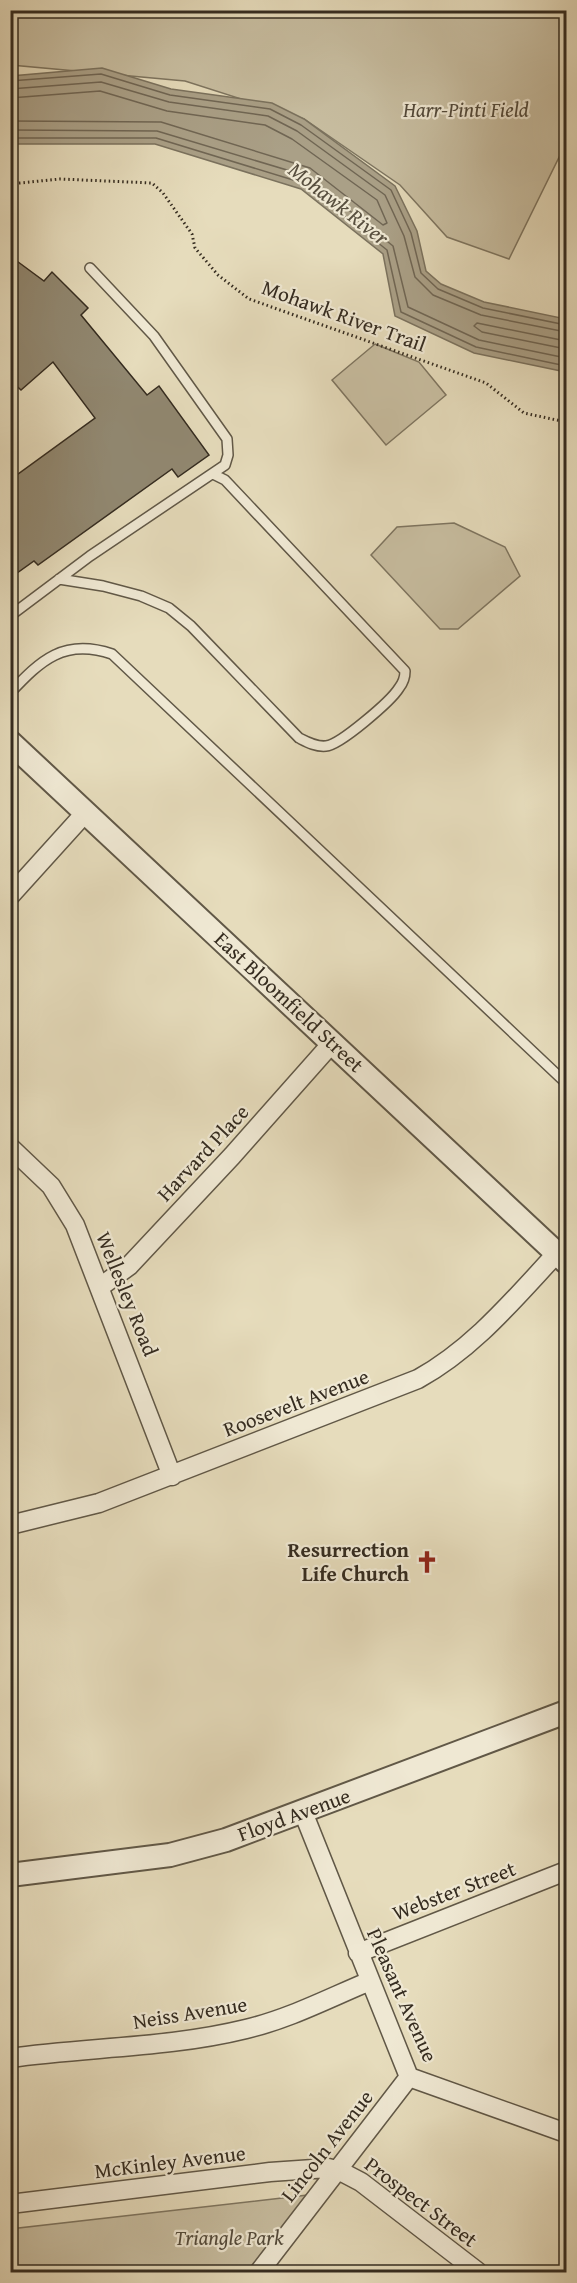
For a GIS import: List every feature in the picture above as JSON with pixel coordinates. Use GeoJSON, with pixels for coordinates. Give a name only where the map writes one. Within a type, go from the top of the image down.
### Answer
{"type":"FeatureCollection","features":[{"type":"Feature","properties":{"kind":"street","name":"East Bloomfield Street"},"geometry":{"type":"LineString","coordinates":[[10,742],[564,1259]]}},
{"type":"Feature","properties":{"kind":"street"},"geometry":{"type":"LineString","coordinates":[[10,896],[86,812]]}},
{"type":"Feature","properties":{"kind":"street","name":"Harvard Place"},"geometry":{"type":"LineString","coordinates":[[100,1287],[129,1266],[232,1156],[333,1042]]}},
{"type":"Feature","properties":{"kind":"street","name":"Wellesley Road"},"geometry":{"type":"LineString","coordinates":[[10,1147],[51,1186],[75,1225],[172,1476]]}},
{"type":"Feature","properties":{"kind":"street","name":"Roosevelt Avenue"},"geometry":{"type":"LineString","coordinates":[[10,1525],[99,1503],[418,1379],[445,1364],[468,1346],[564,1259]]}},
{"type":"Feature","properties":{"kind":"street","name":"Floyd Avenue"},"geometry":{"type":"LineString","coordinates":[[10,1875],[170,1855],[226,1840],[567,1712]]}},
{"type":"Feature","properties":{"kind":"street","name":"Pleasant Avenue"},"geometry":{"type":"LineString","coordinates":[[303,1812],[409,2077],[567,2133]]}},
{"type":"Feature","properties":{"kind":"street","name":"Webster Street"},"geometry":{"type":"LineString","coordinates":[[358,1953],[567,1871]]}},
{"type":"Feature","properties":{"kind":"street","name":"Neiss Avenue"},"geometry":{"type":"LineString","coordinates":[[10,2058],[133,2046],[245,2030],[276,2020],[370,1981]]}},
{"type":"Feature","properties":{"kind":"street","name":"Lincoln Avenue"},"geometry":{"type":"LineString","coordinates":[[259,2272],[409,2077]]}},
{"type":"Feature","properties":{"kind":"street","name":"McKinley Avenue"},"geometry":{"type":"LineString","coordinates":[[10,2204],[270,2172],[328,2168],[336,2170]]}},
{"type":"Feature","properties":{"kind":"street","name":"Prospect Street"},"geometry":{"type":"LineString","coordinates":[[336,2170],[361,2182],[478,2272]]}},
{"type":"Feature","properties":{"kind":"lane"},"geometry":{"type":"LineString","coordinates":[[10,615],[213,474],[225,465],[228,455],[227,440],[154,336],[90,268]]}},
{"type":"Feature","properties":{"kind":"lane"},"geometry":{"type":"LineString","coordinates":[[59,579],[103,586],[141,596],[169,608],[191,626],[299,738],[311,744],[326,746],[339,742],[399,690],[405,678],[405,671],[225,480],[213,474]]}},
{"type":"Feature","properties":{"kind":"lane"},"geometry":{"type":"LineString","coordinates":[[10,693],[34,667],[53,654],[79,649],[112,654],[567,1083]]}},
{"type":"Feature","properties":{"kind":"path","name":"Mohawk River Trail"},"geometry":{"type":"LineString","coordinates":[[10,184],[60,179],[152,183],[163,193],[192,234],[195,248],[218,275],[249,299],[486,383],[524,413],[567,422]]}},
{"type":"Feature","properties":{"kind":"green space","name":"Harr-Pinti Field"},"geometry":{"type":"Polygon","coordinates":[[[10,11],[566,11],[566,143],[509,259],[447,237],[400,185],[304,119],[185,81],[11,65],[10,11]]]}},
{"type":"Feature","properties":{"kind":"green space"},"geometry":{"type":"Polygon","coordinates":[[[375,344],[419,362],[446,395],[386,445],[332,380],[375,344]]]}},
{"type":"Feature","properties":{"kind":"green space"},"geometry":{"type":"Polygon","coordinates":[[[454,523],[505,547],[520,576],[458,629],[440,629],[371,555],[397,527],[454,523]]]}},
{"type":"Feature","properties":{"kind":"green space","name":"Triangle Park"},"geometry":{"type":"Polygon","coordinates":[[[308,2195],[252,2272],[11,2272],[10,2229],[308,2195]]]}},
{"type":"Feature","properties":{"kind":"water","name":"Mohawk River"},"geometry":{"type":"Polygon","coordinates":[[[102,68],[171,89],[272,103],[304,119],[395,186],[417,231],[426,271],[441,284],[484,302],[566,319],[566,372],[474,353],[395,316],[383,254],[301,189],[155,144],[11,144],[11,76],[102,68]]]}},
{"type":"Feature","properties":{"kind":"building"},"geometry":{"type":"Polygon","coordinates":[[[10,256],[44,281],[52,272],[88,308],[81,315],[147,395],[159,386],[209,455],[178,477],[172,469],[38,565],[34,561],[10,578],[10,480],[95,418],[53,362],[21,390],[10,380],[10,256]]]}},
{"type":"Feature","properties":{"kind":"place","name":"Resurrection Life Church"},"geometry":{"type":"Point","coordinates":[427,1562]}}]}
